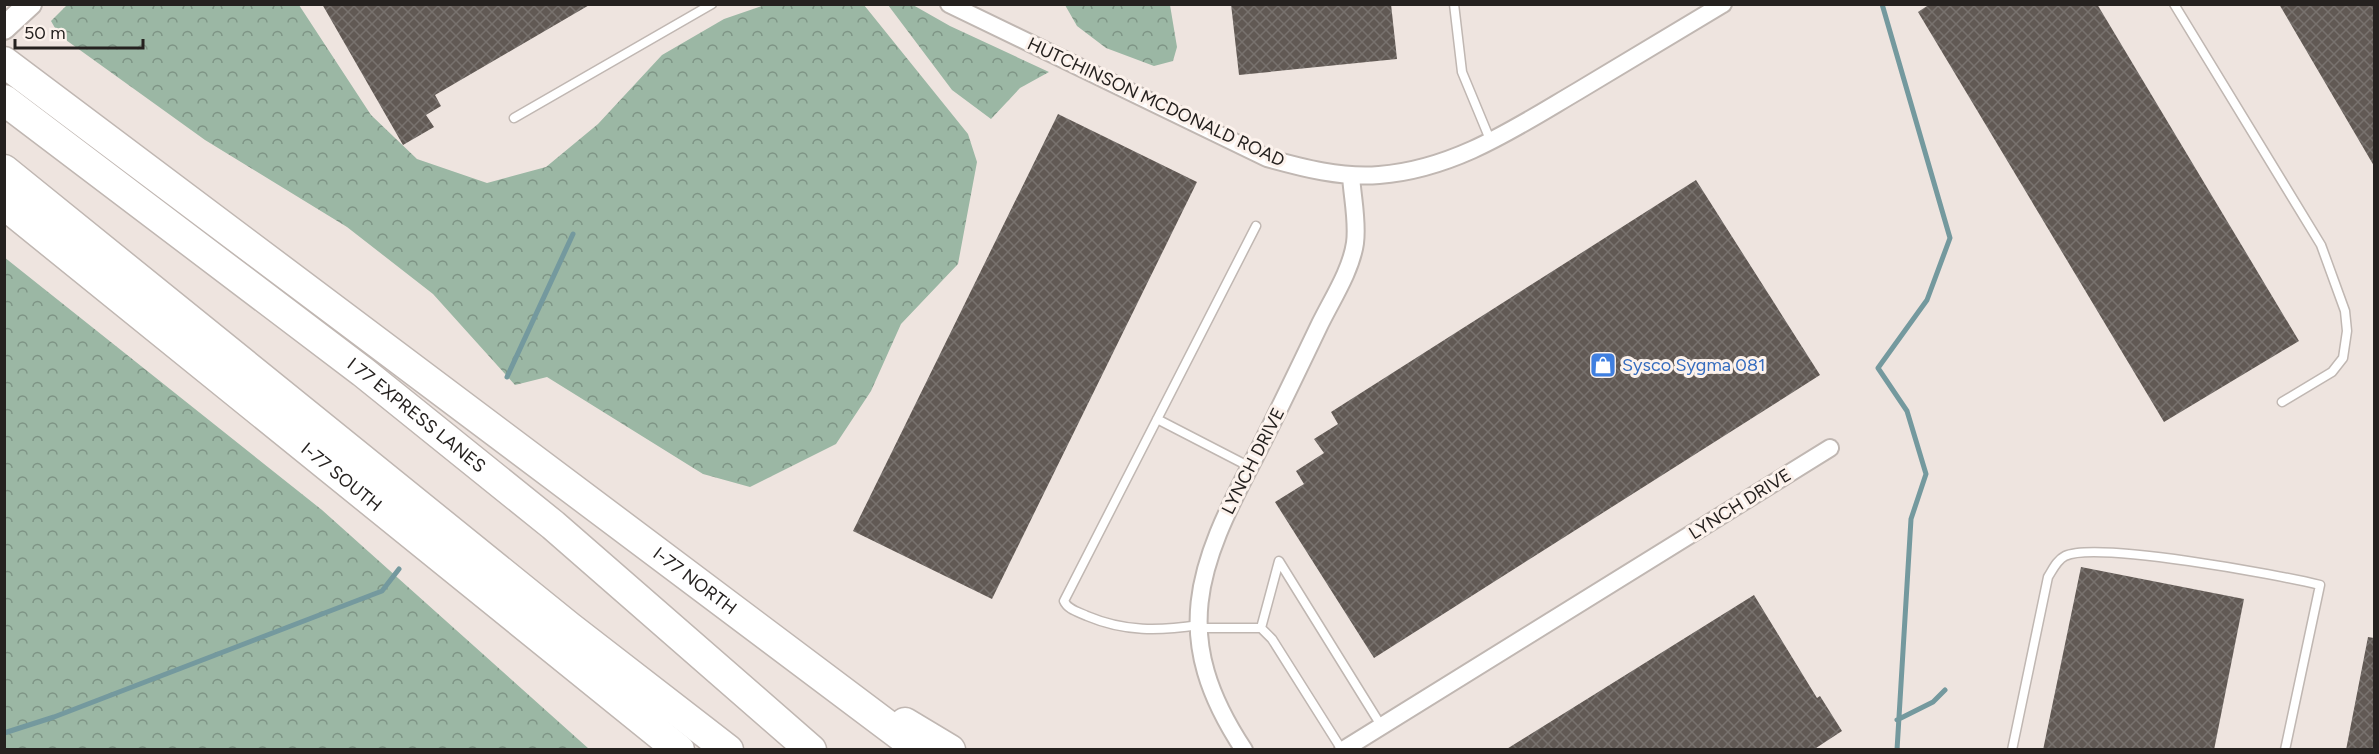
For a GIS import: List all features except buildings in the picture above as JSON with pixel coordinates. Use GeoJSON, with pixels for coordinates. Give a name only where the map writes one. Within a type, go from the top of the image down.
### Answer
{"type":"FeatureCollection","features":[{"type":"Feature","properties":{"kind":"highway","name":"I-77 NORTH"},"geometry":{"type":"LineString","coordinates":[[4,62],[920,750]]}},
{"type":"Feature","properties":{"kind":"highway","name":"I 77 EXPRESS LANES"},"geometry":{"type":"LineString","coordinates":[[4,100],[354,364],[436,430],[650,608],[811,750]]}},
{"type":"Feature","properties":{"kind":"highway"},"geometry":{"type":"LineString","coordinates":[[4,170],[569,627],[728,750]]}},
{"type":"Feature","properties":{"kind":"highway","name":"I-77 SOUTH"},"geometry":{"type":"LineString","coordinates":[[4,204],[679,750]]}},
{"type":"Feature","properties":{"kind":"highway"},"geometry":{"type":"LineString","coordinates":[[812,668],[950,750]]}},
{"type":"Feature","properties":{"kind":"main road"},"geometry":{"type":"LineString","coordinates":[[4,28],[30,4]]}},
{"type":"Feature","properties":{"kind":"street","name":"HUTCHINSON MCDONALD ROAD"},"geometry":{"type":"LineString","coordinates":[[949,4],[1267,158],[1302,168],[1351,175],[1379,175],[1431,166],[1492,142],[1724,4]]}},
{"type":"Feature","properties":{"kind":"street","name":"LYNCH DRIVE"},"geometry":{"type":"LineString","coordinates":[[1244,750],[1222,716],[1201,651],[1199,627],[1203,580],[1216,534],[1348,266],[1355,243],[1351,175]]}},
{"type":"Feature","properties":{"kind":"street","name":"LYNCH DRIVE"},"geometry":{"type":"LineString","coordinates":[[1342,750],[1830,448]]}},
{"type":"Feature","properties":{"kind":"lane"},"geometry":{"type":"LineString","coordinates":[[514,118],[712,4]]}},
{"type":"Feature","properties":{"kind":"lane"},"geometry":{"type":"LineString","coordinates":[[1454,4],[1462,72],[1492,142]]}},
{"type":"Feature","properties":{"kind":"lane"},"geometry":{"type":"LineString","coordinates":[[2174,4],[2321,245],[2345,311],[2347,331],[2343,358],[2332,372],[2282,402]]}},
{"type":"Feature","properties":{"kind":"lane"},"geometry":{"type":"LineString","coordinates":[[1256,226],[1064,601],[1071,609],[1110,626],[1163,630],[1199,627],[1261,628],[1272,639],[1342,750]]}},
{"type":"Feature","properties":{"kind":"lane"},"geometry":{"type":"LineString","coordinates":[[1157,419],[1250,467]]}},
{"type":"Feature","properties":{"kind":"lane"},"geometry":{"type":"LineString","coordinates":[[2012,750],[2045,591],[2056,564],[2064,556],[2077,552],[2149,556],[2288,577],[2320,585],[2284,750]]}},
{"type":"Feature","properties":{"kind":"lane"},"geometry":{"type":"LineString","coordinates":[[1261,628],[1278,561],[1382,727]]}},
{"type":"Feature","properties":{"kind":"green space"},"geometry":{"type":"Polygon","coordinates":[[[67,5],[299,5],[371,115],[417,159],[487,183],[546,167],[598,124],[662,55],[724,19],[765,5],[864,5],[968,134],[977,162],[958,264],[901,324],[871,391],[836,444],[750,487],[703,474],[547,377],[515,385],[433,294],[347,227],[205,140],[59,35],[51,21],[67,5]]]}},
{"type":"Feature","properties":{"kind":"green space"},"geometry":{"type":"Polygon","coordinates":[[[888,5],[913,5],[950,26],[1049,72],[1020,88],[991,119],[952,90],[888,5]]]}},
{"type":"Feature","properties":{"kind":"green space"},"geometry":{"type":"Polygon","coordinates":[[[1065,5],[1170,5],[1177,47],[1173,61],[1154,66],[1106,48],[1077,26],[1065,5]]]}},
{"type":"Feature","properties":{"kind":"green space"},"geometry":{"type":"Polygon","coordinates":[[[4,257],[322,510],[589,749],[5,749],[4,257]]]}},
{"type":"Feature","properties":{"kind":"waterway"},"geometry":{"type":"LineString","coordinates":[[1882,4],[1950,238],[1927,300],[1878,368],[1907,411],[1926,474],[1911,519],[1897,750]]}},
{"type":"Feature","properties":{"kind":"waterway"},"geometry":{"type":"LineString","coordinates":[[507,377],[573,234]]}},
{"type":"Feature","properties":{"kind":"waterway"},"geometry":{"type":"LineString","coordinates":[[4,733],[54,717],[382,591],[399,569]]}},
{"type":"Feature","properties":{"kind":"waterway"},"geometry":{"type":"LineString","coordinates":[[1897,720],[1933,702],[1945,690]]}},
{"type":"Feature","properties":{"kind":"place","name":"Sysco Sygma 081"},"geometry":{"type":"Point","coordinates":[1603,365]}}]}
